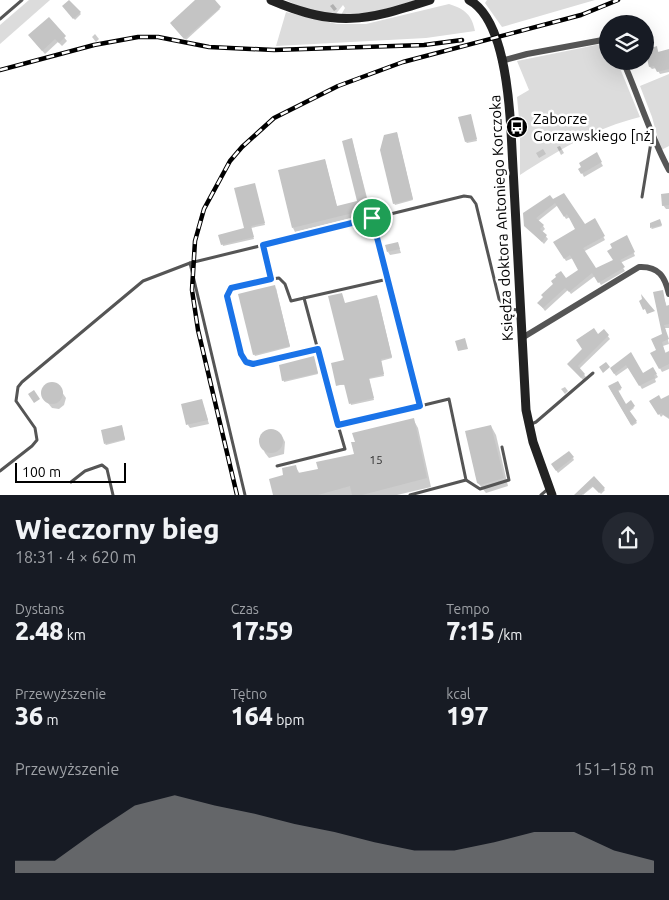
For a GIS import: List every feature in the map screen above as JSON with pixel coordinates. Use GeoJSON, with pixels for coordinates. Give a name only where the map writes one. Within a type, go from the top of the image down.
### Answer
{"type":"FeatureCollection","features":[{"type":"Feature","properties":{"kind":"street"},"geometry":{"type":"LineString","coordinates":[[272,0],[305,12],[352,19],[380,16],[430,0]]}},
{"type":"Feature","properties":{"kind":"street","name":"Księdza doktora Antoniego Korczoka"},"geometry":{"type":"LineString","coordinates":[[473,1],[489,21],[501,61],[511,119],[526,410],[529,425],[551,492]]}},
{"type":"Feature","properties":{"kind":"street"},"geometry":{"type":"LineString","coordinates":[[501,61],[527,54],[599,41]]}},
{"type":"Feature","properties":{"kind":"street"},"geometry":{"type":"LineString","coordinates":[[627,70],[640,99],[652,136],[669,170]]}},
{"type":"Feature","properties":{"kind":"street"},"geometry":{"type":"LineString","coordinates":[[522,338],[640,267],[659,272],[666,282],[669,294]]}},
{"type":"Feature","properties":{"kind":"lane"},"geometry":{"type":"LineString","coordinates":[[0,19],[22,0]]}},
{"type":"Feature","properties":{"kind":"lane"},"geometry":{"type":"LineString","coordinates":[[642,197],[652,136]]}},
{"type":"Feature","properties":{"kind":"lane"},"geometry":{"type":"LineString","coordinates":[[0,471],[37,440],[35,428],[16,401],[18,387],[22,382],[143,281],[190,263],[464,196],[471,197],[476,204],[498,299],[504,306],[512,310],[520,310]]}},
{"type":"Feature","properties":{"kind":"lane"},"geometry":{"type":"LineString","coordinates":[[372,218],[420,406]]}},
{"type":"Feature","properties":{"kind":"lane"},"geometry":{"type":"LineString","coordinates":[[263,245],[271,279]]}},
{"type":"Feature","properties":{"kind":"lane"},"geometry":{"type":"LineString","coordinates":[[190,263],[245,495]]}},
{"type":"Feature","properties":{"kind":"lane"},"geometry":{"type":"LineString","coordinates":[[318,349],[253,364],[243,359],[227,296],[231,288],[279,278],[285,284],[290,301],[388,278]]}},
{"type":"Feature","properties":{"kind":"lane"},"geometry":{"type":"LineString","coordinates":[[277,466],[345,449],[304,298]]}},
{"type":"Feature","properties":{"kind":"lane"},"geometry":{"type":"LineString","coordinates":[[529,425],[536,422],[592,373]]}},
{"type":"Feature","properties":{"kind":"lane"},"geometry":{"type":"LineString","coordinates":[[338,425],[449,399],[466,480]]}},
{"type":"Feature","properties":{"kind":"lane"},"geometry":{"type":"LineString","coordinates":[[410,495],[466,480],[480,488],[510,480],[502,447]]}},
{"type":"Feature","properties":{"kind":"lane"},"geometry":{"type":"LineString","coordinates":[[71,482],[85,471],[102,466],[107,469],[113,495]]}},
{"type":"Feature","properties":{"kind":"lane"},"geometry":{"type":"LineString","coordinates":[[541,495],[551,492]]}},
{"type":"Feature","properties":{"kind":"shaded area"},"geometry":{"type":"Polygon","coordinates":[[[29,0],[50,0],[0,44],[0,25],[29,0]]]}},
{"type":"Feature","properties":{"kind":"shaded area"},"geometry":{"type":"Polygon","coordinates":[[[286,0],[416,0],[374,12],[341,15],[345,8],[343,5],[335,15],[303,8],[286,0]]]}},
{"type":"Feature","properties":{"kind":"shaded area"},"geometry":{"type":"Polygon","coordinates":[[[487,0],[595,0],[502,27],[485,3],[487,0]]]}},
{"type":"Feature","properties":{"kind":"shaded area"},"geometry":{"type":"Polygon","coordinates":[[[449,4],[467,13],[475,31],[426,38],[276,46],[286,12],[337,24],[366,24],[449,4]]]}},
{"type":"Feature","properties":{"kind":"shaded area"},"geometry":{"type":"Polygon","coordinates":[[[599,44],[599,70],[621,70],[640,117],[593,134],[563,149],[520,175],[520,129],[517,97],[529,90],[517,61],[599,44]]]}},
{"type":"Feature","properties":{"kind":"shaded area"},"geometry":{"type":"Polygon","coordinates":[[[669,74],[669,146],[661,150],[652,117],[640,86],[669,74]]]}},
{"type":"Feature","properties":{"kind":"building"},"geometry":{"type":"Polygon","coordinates":[[[69,0],[81,12],[73,19],[62,6],[69,0]]]}},
{"type":"Feature","properties":{"kind":"building"},"geometry":{"type":"Polygon","coordinates":[[[195,0],[215,0],[221,7],[184,39],[170,23],[195,0]]]}},
{"type":"Feature","properties":{"kind":"building"},"geometry":{"type":"Polygon","coordinates":[[[49,17],[66,36],[59,43],[55,39],[42,51],[28,35],[49,17]]]}},
{"type":"Feature","properties":{"kind":"building"},"geometry":{"type":"Polygon","coordinates":[[[657,46],[658,52],[669,49],[669,69],[657,72],[654,66],[654,47],[657,46]]]}},
{"type":"Feature","properties":{"kind":"building"},"geometry":{"type":"Polygon","coordinates":[[[471,114],[477,139],[465,142],[458,117],[471,114]]]}},
{"type":"Feature","properties":{"kind":"building"},"geometry":{"type":"Polygon","coordinates":[[[397,132],[413,199],[393,204],[380,150],[384,135],[397,132]]]}},
{"type":"Feature","properties":{"kind":"building"},"geometry":{"type":"Polygon","coordinates":[[[352,138],[369,209],[292,228],[278,170],[325,159],[337,206],[357,201],[342,141],[352,138]]]}},
{"type":"Feature","properties":{"kind":"building"},"geometry":{"type":"Polygon","coordinates":[[[543,149],[546,154],[539,158],[536,153],[543,149]]]}},
{"type":"Feature","properties":{"kind":"building"},"geometry":{"type":"Polygon","coordinates":[[[597,152],[602,162],[581,174],[578,169],[581,167],[579,163],[597,152]]]}},
{"type":"Feature","properties":{"kind":"building"},"geometry":{"type":"Polygon","coordinates":[[[255,183],[265,223],[251,226],[254,237],[221,245],[218,235],[244,228],[234,188],[255,183]]]}},
{"type":"Feature","properties":{"kind":"building"},"geometry":{"type":"Polygon","coordinates":[[[564,193],[585,224],[595,218],[605,236],[583,248],[596,268],[613,260],[607,251],[612,248],[610,244],[627,235],[635,252],[620,260],[625,267],[598,283],[592,273],[569,292],[565,288],[543,308],[537,303],[543,297],[541,295],[553,284],[551,281],[556,277],[555,275],[561,271],[566,278],[578,270],[570,255],[564,259],[553,242],[575,229],[567,214],[564,217],[555,203],[536,218],[544,225],[540,229],[547,235],[542,242],[524,226],[523,213],[550,195],[553,199],[564,193]]]}},
{"type":"Feature","properties":{"kind":"building"},"geometry":{"type":"Polygon","coordinates":[[[669,193],[669,205],[662,206],[661,194],[669,193]]]}},
{"type":"Feature","properties":{"kind":"building"},"geometry":{"type":"Polygon","coordinates":[[[660,219],[662,225],[650,228],[650,223],[660,219]]]}},
{"type":"Feature","properties":{"kind":"building"},"geometry":{"type":"Polygon","coordinates":[[[398,242],[400,249],[387,252],[385,245],[398,242]]]}},
{"type":"Feature","properties":{"kind":"building"},"geometry":{"type":"Polygon","coordinates":[[[275,285],[290,346],[253,355],[238,294],[275,285]]]}},
{"type":"Feature","properties":{"kind":"building"},"geometry":{"type":"Polygon","coordinates":[[[663,290],[666,306],[669,305],[669,324],[664,325],[669,339],[662,342],[665,353],[669,351],[669,364],[659,369],[650,353],[656,350],[651,339],[662,334],[653,292],[663,290]]]}},
{"type":"Feature","properties":{"kind":"building"},"geometry":{"type":"Polygon","coordinates":[[[342,293],[345,303],[377,295],[392,357],[381,359],[384,374],[369,378],[374,398],[349,404],[344,384],[336,386],[331,363],[344,360],[328,296],[342,293]]]}},
{"type":"Feature","properties":{"kind":"building"},"geometry":{"type":"Polygon","coordinates":[[[641,294],[655,311],[647,314],[645,309],[643,310],[639,301],[642,299],[641,294]]]}},
{"type":"Feature","properties":{"kind":"building"},"geometry":{"type":"Polygon","coordinates":[[[594,328],[598,334],[604,329],[609,335],[578,366],[585,374],[581,378],[567,364],[582,349],[576,340],[594,328]]]}},
{"type":"Feature","properties":{"kind":"building"},"geometry":{"type":"Polygon","coordinates":[[[465,338],[468,349],[458,351],[455,341],[465,338]]]}},
{"type":"Feature","properties":{"kind":"building"},"geometry":{"type":"Polygon","coordinates":[[[631,352],[643,373],[653,367],[657,374],[654,375],[655,378],[639,386],[626,365],[614,374],[610,368],[631,352]]]}},
{"type":"Feature","properties":{"kind":"building"},"geometry":{"type":"Polygon","coordinates":[[[314,356],[318,373],[282,381],[279,365],[314,356]]]}},
{"type":"Feature","properties":{"kind":"building"},"geometry":{"type":"Polygon","coordinates":[[[606,362],[610,367],[603,373],[599,367],[606,362]]]}},
{"type":"Feature","properties":{"kind":"building"},"geometry":{"type":"Polygon","coordinates":[[[618,381],[622,388],[618,390],[626,404],[631,400],[635,406],[629,410],[637,421],[631,425],[608,386],[618,381]]]}},
{"type":"Feature","properties":{"kind":"building"},"geometry":{"type":"Polygon","coordinates":[[[52,382],[62,389],[63,393],[56,403],[52,404],[42,397],[41,393],[48,383],[52,382]]]}},
{"type":"Feature","properties":{"kind":"building"},"geometry":{"type":"Polygon","coordinates":[[[34,390],[40,399],[34,403],[28,394],[34,390]]]}},
{"type":"Feature","properties":{"kind":"building"},"geometry":{"type":"Polygon","coordinates":[[[659,395],[661,399],[669,395],[669,418],[661,413],[658,415],[649,401],[659,395]]]}},
{"type":"Feature","properties":{"kind":"building"},"geometry":{"type":"Polygon","coordinates":[[[202,399],[208,420],[186,425],[181,404],[202,399]]]}},
{"type":"Feature","properties":{"kind":"building"},"geometry":{"type":"Polygon","coordinates":[[[414,418],[427,478],[362,495],[352,495],[350,486],[318,495],[273,495],[269,479],[283,475],[282,468],[296,465],[298,473],[318,469],[316,462],[354,454],[351,442],[355,442],[352,433],[414,418]]]}},
{"type":"Feature","properties":{"kind":"building"},"geometry":{"type":"Polygon","coordinates":[[[122,425],[125,439],[104,444],[101,430],[122,425]]]}},
{"type":"Feature","properties":{"kind":"building"},"geometry":{"type":"Polygon","coordinates":[[[491,425],[504,478],[481,485],[477,483],[465,431],[491,425]]]}},
{"type":"Feature","properties":{"kind":"building"},"geometry":{"type":"Polygon","coordinates":[[[271,429],[276,430],[282,436],[282,446],[276,452],[271,453],[266,452],[260,446],[259,441],[260,436],[266,430],[271,429]]]}},
{"type":"Feature","properties":{"kind":"building"},"geometry":{"type":"Polygon","coordinates":[[[569,451],[574,457],[556,471],[551,464],[569,451]]]}},
{"type":"Feature","properties":{"kind":"building"},"geometry":{"type":"Polygon","coordinates":[[[594,476],[605,488],[599,493],[592,486],[582,495],[574,495],[594,476]]]}},
{"type":"Feature","properties":{"kind":"railway"},"geometry":{"type":"LineString","coordinates":[[237,495],[198,330],[192,290],[195,241],[204,209],[230,161],[242,147],[274,118],[338,86],[403,62],[581,15],[618,0]]}},
{"type":"Feature","properties":{"kind":"railway"},"geometry":{"type":"LineString","coordinates":[[0,70],[94,45],[138,37],[158,37],[209,47],[274,50],[424,45],[462,40]]}},
{"type":"Feature","properties":{"kind":"place","name":"Zaborze Gorzawskiego [nż]"},"geometry":{"type":"Point","coordinates":[517,127]}},
{"type":"Feature","properties":{"kind":"route"},"geometry":{"type":"LineString","coordinates":[[372,218],[420,406],[338,425],[318,349],[249,364],[243,359],[241,354],[227,296],[231,288],[271,279],[263,245],[372,218]]}}]}
